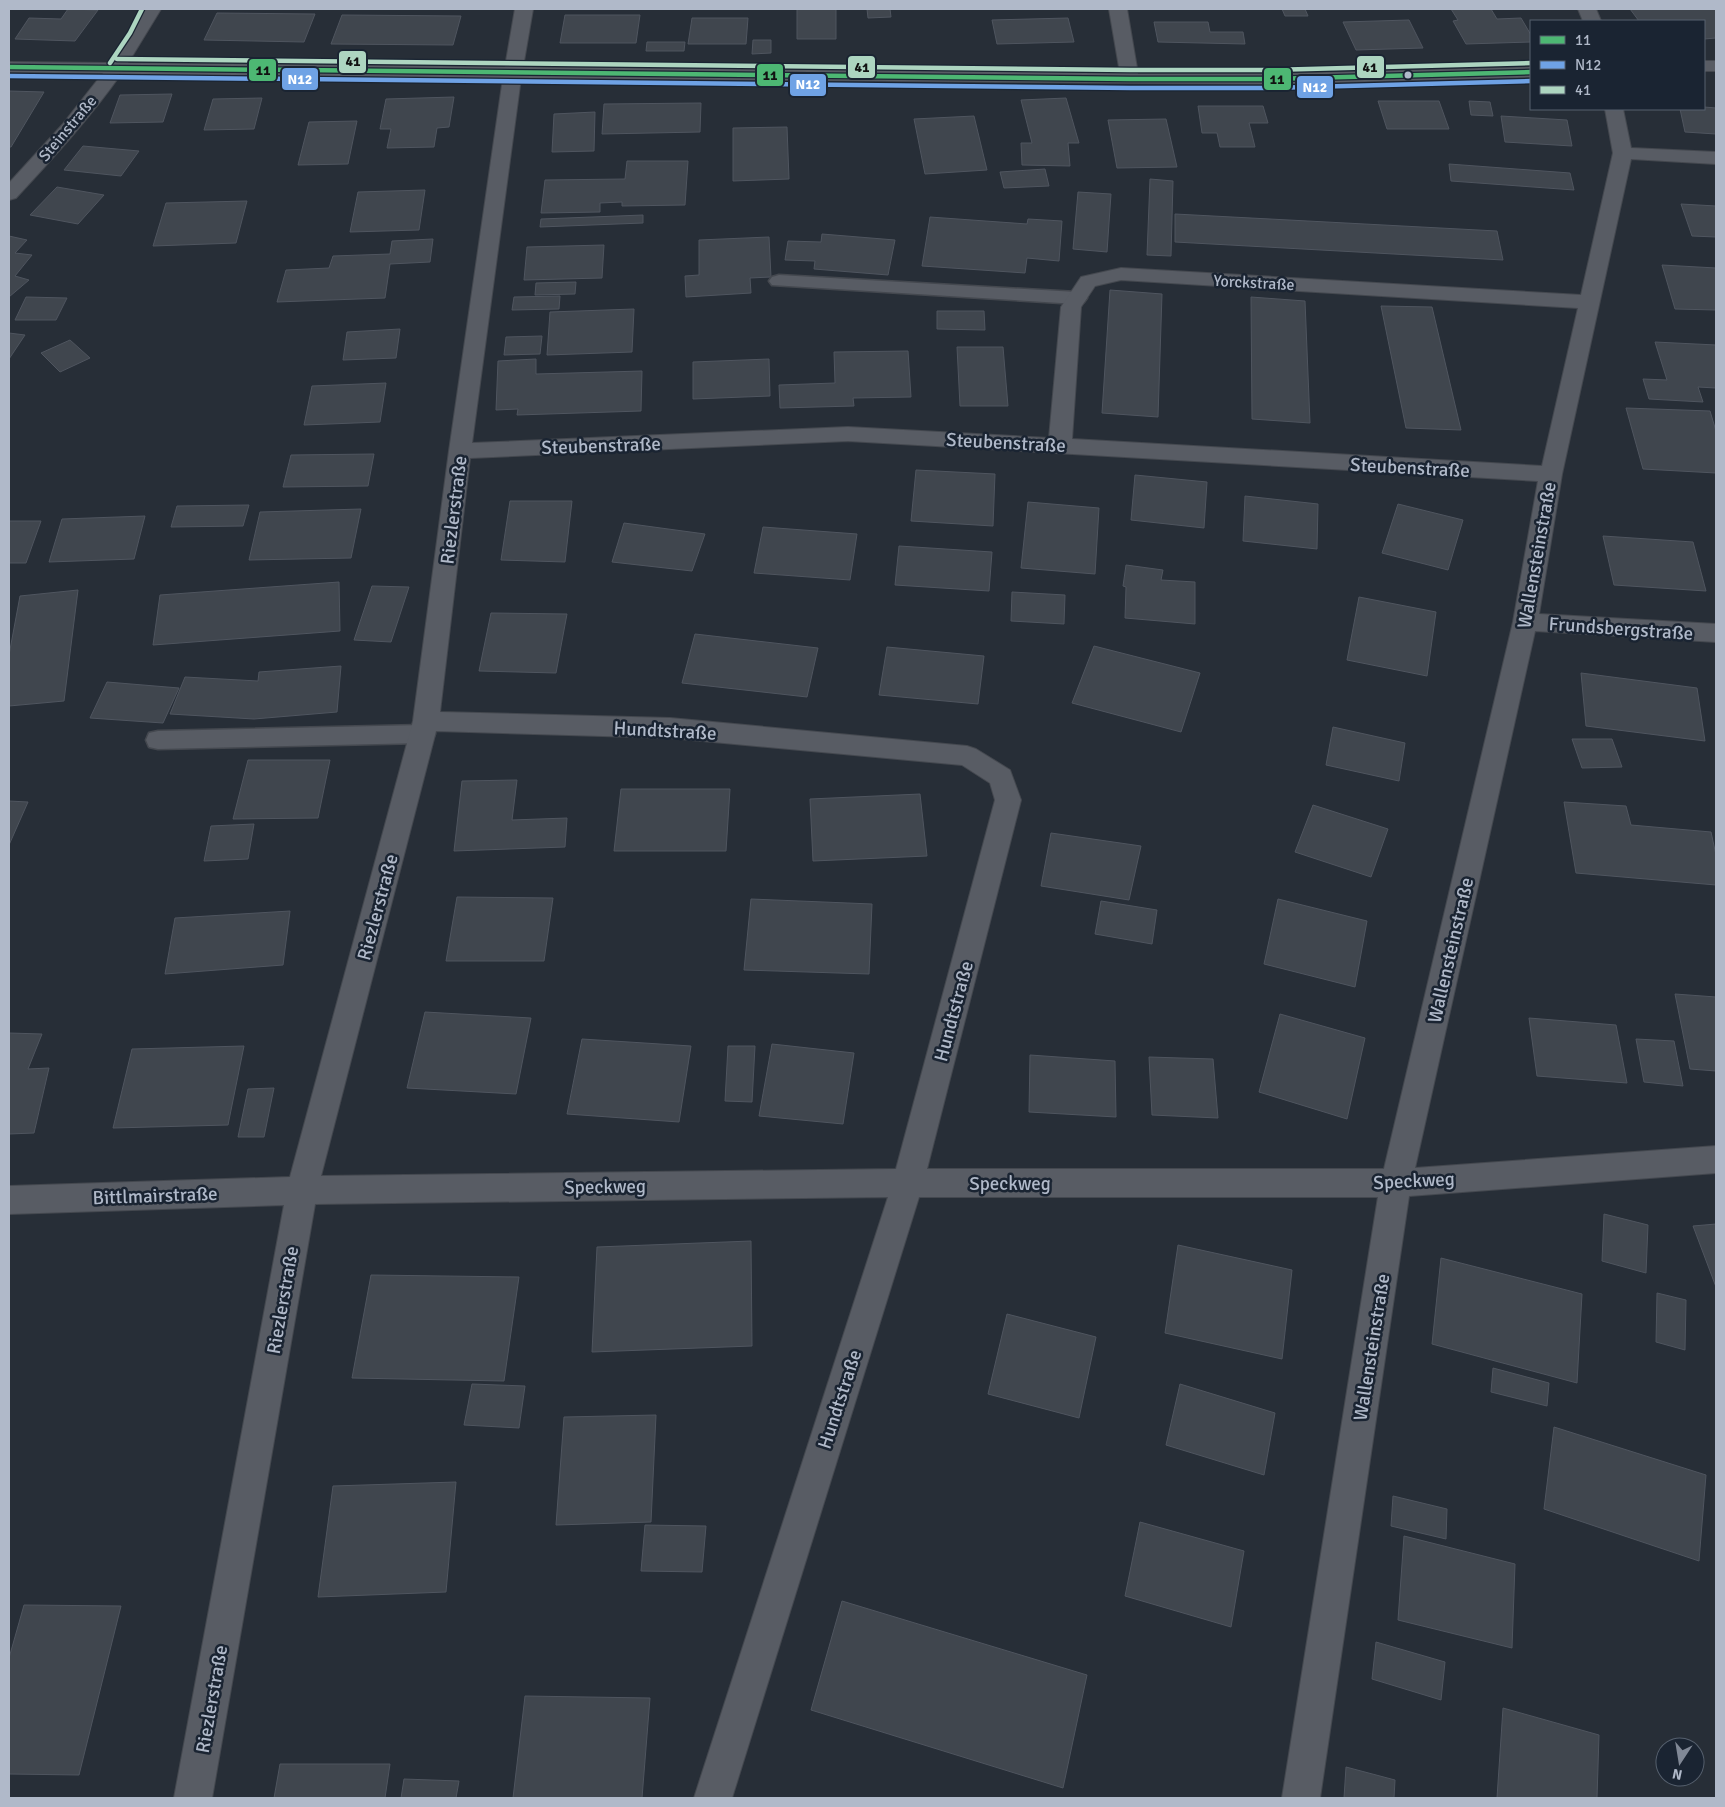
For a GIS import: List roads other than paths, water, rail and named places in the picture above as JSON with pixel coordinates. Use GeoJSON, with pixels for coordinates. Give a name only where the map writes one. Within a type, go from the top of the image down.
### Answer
{"type":"FeatureCollection","features":[{"type":"Feature","properties":{"kind":"street","name":"Steinstraße"},"geometry":{"type":"LineString","coordinates":[[9,194],[52,148],[117,68],[152,9]]}},
{"type":"Feature","properties":{"kind":"street","name":"Riezlerstraße"},"geometry":{"type":"LineString","coordinates":[[193,1798],[302,1190],[424,728],[460,451],[513,71],[524,9]]}},
{"type":"Feature","properties":{"kind":"street"},"geometry":{"type":"LineString","coordinates":[[1118,9],[1130,79]]}},
{"type":"Feature","properties":{"kind":"street"},"geometry":{"type":"LineString","coordinates":[[9,67],[1130,79],[1267,79],[1530,72]]}},
{"type":"Feature","properties":{"kind":"street","name":"Wallensteinstraße"},"geometry":{"type":"LineString","coordinates":[[1301,1798],[1396,1183],[1525,622],[1551,474],[1622,153],[1614,110]]}},
{"type":"Feature","properties":{"kind":"street"},"geometry":{"type":"LineString","coordinates":[[1622,153],[1716,158]]}},
{"type":"Feature","properties":{"kind":"street","name":"Yorckstraße"},"geometry":{"type":"LineString","coordinates":[[1060,445],[1071,307],[1088,281],[1121,274],[1590,302]]}},
{"type":"Feature","properties":{"kind":"street","name":"Steubenstraße"},"geometry":{"type":"LineString","coordinates":[[460,451],[848,434],[1551,474]]}},
{"type":"Feature","properties":{"kind":"street","name":"Frundsbergstraße"},"geometry":{"type":"LineString","coordinates":[[1525,622],[1716,634]]}},
{"type":"Feature","properties":{"kind":"street","name":"Hundtstraße"},"geometry":{"type":"LineString","coordinates":[[424,728],[670,728],[967,756],[1001,777],[1008,800],[908,1183],[713,1798]]}},
{"type":"Feature","properties":{"kind":"street","name":"Speckweg"},"geometry":{"type":"LineString","coordinates":[[302,1190],[908,1183],[1396,1183],[1716,1160]]}},
{"type":"Feature","properties":{"kind":"street","name":"Bittlmairstraße"},"geometry":{"type":"LineString","coordinates":[[9,1200],[302,1190]]}},
{"type":"Feature","properties":{"kind":"lane"},"geometry":{"type":"LineString","coordinates":[[779,281],[1077,298]]}},
{"type":"Feature","properties":{"kind":"lane"},"geometry":{"type":"LineString","coordinates":[[158,740],[424,728]]}}]}
